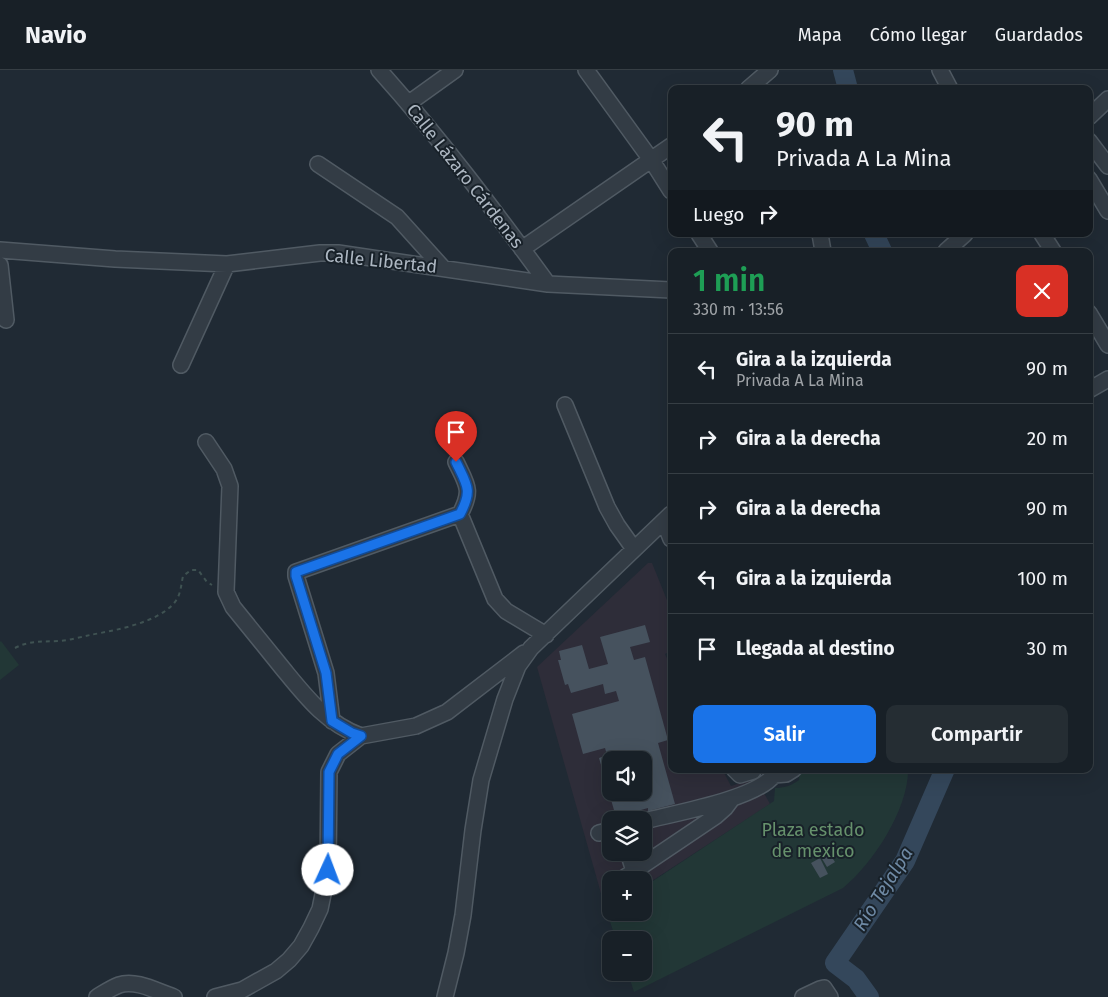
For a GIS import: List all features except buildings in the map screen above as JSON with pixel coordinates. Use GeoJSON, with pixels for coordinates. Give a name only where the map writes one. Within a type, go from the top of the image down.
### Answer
{"type":"FeatureCollection","features":[{"type":"Feature","properties":{"kind":"street","name":"Calle Lázaro Cárdenas"},"geometry":{"type":"LineString","coordinates":[[379,70],[409,103],[465,172],[548,284]]}},
{"type":"Feature","properties":{"kind":"street"},"geometry":{"type":"LineString","coordinates":[[409,103],[455,70]]}},
{"type":"Feature","properties":{"kind":"street"},"geometry":{"type":"LineString","coordinates":[[586,70],[668,186]]}},
{"type":"Feature","properties":{"kind":"street"},"geometry":{"type":"LineString","coordinates":[[754,85],[770,70]]}},
{"type":"Feature","properties":{"kind":"street"},"geometry":{"type":"LineString","coordinates":[[940,70],[948,85]]}},
{"type":"Feature","properties":{"kind":"street"},"geometry":{"type":"LineString","coordinates":[[1093,113],[1108,99]]}},
{"type":"Feature","properties":{"kind":"street"},"geometry":{"type":"LineString","coordinates":[[1093,146],[1108,166]]}},
{"type":"Feature","properties":{"kind":"street"},"geometry":{"type":"LineString","coordinates":[[522,249],[668,148]]}},
{"type":"Feature","properties":{"kind":"street"},"geometry":{"type":"LineString","coordinates":[[318,164],[397,217],[444,268]]}},
{"type":"Feature","properties":{"kind":"street"},"geometry":{"type":"LineString","coordinates":[[1093,186],[1108,211]]}},
{"type":"Feature","properties":{"kind":"street"},"geometry":{"type":"LineString","coordinates":[[701,237],[708,248]]}},
{"type":"Feature","properties":{"kind":"street"},"geometry":{"type":"LineString","coordinates":[[949,248],[962,237]]}},
{"type":"Feature","properties":{"kind":"street"},"geometry":{"type":"LineString","coordinates":[[1044,237],[1051,248]]}},
{"type":"Feature","properties":{"kind":"street","name":"Calle Libertad"},"geometry":{"type":"LineString","coordinates":[[0,250],[115,259],[227,264],[320,253],[338,253],[548,284],[668,290]]}},
{"type":"Feature","properties":{"kind":"street"},"geometry":{"type":"LineString","coordinates":[[181,365],[227,264]]}},
{"type":"Feature","properties":{"kind":"street"},"geometry":{"type":"LineString","coordinates":[[0,265],[6,320]]}},
{"type":"Feature","properties":{"kind":"street"},"geometry":{"type":"LineString","coordinates":[[1093,324],[1108,345]]}},
{"type":"Feature","properties":{"kind":"street"},"geometry":{"type":"LineString","coordinates":[[1093,388],[1108,379]]}},
{"type":"Feature","properties":{"kind":"street"},"geometry":{"type":"LineString","coordinates":[[564,405],[607,507],[634,549]]}},
{"type":"Feature","properties":{"kind":"street"},"geometry":{"type":"LineString","coordinates":[[206,442],[224,469],[230,486],[226,592],[233,607],[306,698],[332,721],[361,736],[393,731],[433,720],[464,700],[546,635],[668,518]]}},
{"type":"Feature","properties":{"kind":"street"},"geometry":{"type":"LineString","coordinates":[[332,721],[326,673],[296,572],[460,514],[467,502],[468,488],[456,462]]}},
{"type":"Feature","properties":{"kind":"street"},"geometry":{"type":"LineString","coordinates":[[460,514],[495,599],[506,611],[546,635]]}},
{"type":"Feature","properties":{"kind":"street"},"geometry":{"type":"LineString","coordinates":[[445,997],[463,915],[481,780],[505,699],[518,666],[531,648]]}},
{"type":"Feature","properties":{"kind":"street"},"geometry":{"type":"LineString","coordinates":[[214,997],[242,990],[276,971],[301,946],[320,909],[328,870],[329,772],[338,754],[361,736]]}},
{"type":"Feature","properties":{"kind":"street"},"geometry":{"type":"LineString","coordinates":[[755,773],[762,786]]}},
{"type":"Feature","properties":{"kind":"street"},"geometry":{"type":"LineString","coordinates":[[652,819],[731,800],[762,786],[770,780],[773,773]]}},
{"type":"Feature","properties":{"kind":"street"},"geometry":{"type":"LineString","coordinates":[[631,861],[634,871],[716,816],[726,808],[731,800]]}},
{"type":"Feature","properties":{"kind":"street"},"geometry":{"type":"LineString","coordinates":[[97,997],[119,985],[127,983],[174,997]]}},
{"type":"Feature","properties":{"kind":"street"},"geometry":{"type":"LineString","coordinates":[[803,997],[824,988],[830,997]]}},
{"type":"Feature","properties":{"kind":"path"},"geometry":{"type":"LineString","coordinates":[[15,648],[24,643],[61,641],[124,628],[143,622],[174,604],[180,593],[183,576],[191,570],[198,570],[207,582],[226,592]]}},
{"type":"Feature","properties":{"kind":"shaded area"},"geometry":{"type":"Polygon","coordinates":[[[648,563],[652,563],[668,603],[668,652],[665,654],[668,660],[668,773],[724,773],[731,786],[756,778],[770,804],[652,881],[652,871],[602,871],[602,897],[537,667],[648,563]]]}},
{"type":"Feature","properties":{"kind":"green space"},"geometry":{"type":"Polygon","coordinates":[[[0,642],[19,665],[0,680],[0,642]]]}},
{"type":"Feature","properties":{"kind":"green space","name":"Plaza estado de mexico"},"geometry":{"type":"Polygon","coordinates":[[[800,773],[908,773],[902,801],[887,834],[866,865],[843,888],[634,992],[631,981],[652,981],[652,931],[613,931],[610,921],[652,921],[652,882],[774,801],[775,788],[793,784],[799,780],[800,773]]]}},
{"type":"Feature","properties":{"kind":"waterway","name":"Río Tejalpa"},"geometry":{"type":"LineString","coordinates":[[843,70],[847,85]]}},
{"type":"Feature","properties":{"kind":"waterway","name":"Río Tejalpa"},"geometry":{"type":"LineString","coordinates":[[875,237],[881,248]]}},
{"type":"Feature","properties":{"kind":"waterway","name":"Río Tejalpa"},"geometry":{"type":"LineString","coordinates":[[869,997],[856,979],[835,963],[905,861],[943,773]]}},
{"type":"Feature","properties":{"kind":"route"},"geometry":{"type":"LineString","coordinates":[[328,870],[329,772],[338,754],[361,736],[332,721],[326,673],[296,572],[460,514],[467,502],[468,488],[456,462]]}}]}
